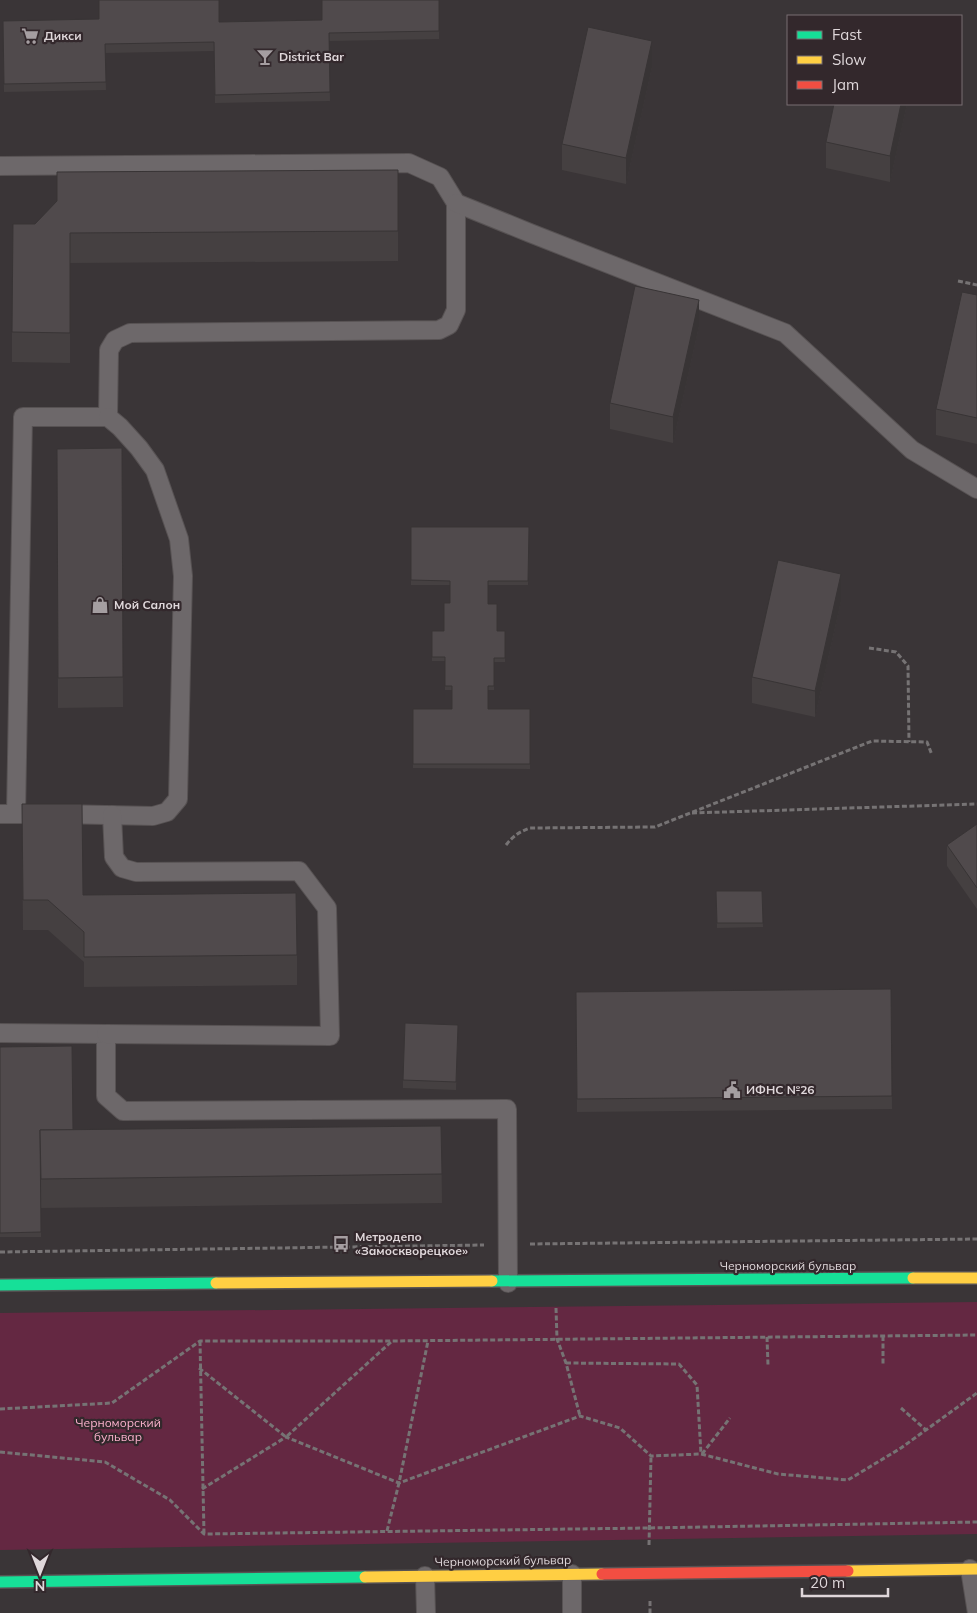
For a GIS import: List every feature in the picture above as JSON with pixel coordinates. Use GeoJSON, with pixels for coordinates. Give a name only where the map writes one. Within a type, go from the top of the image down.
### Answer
{"type":"FeatureCollection","features":[{"type":"Feature","properties":{"kind":"street","name":"Черноморский бульвар"},"geometry":{"type":"LineString","coordinates":[[0,1285],[977,1278]]}},
{"type":"Feature","properties":{"kind":"street","name":"Черноморский бульвар"},"geometry":{"type":"LineString","coordinates":[[0,1582],[973,1569]]}},
{"type":"Feature","properties":{"kind":"lane"},"geometry":{"type":"LineString","coordinates":[[0,166],[409,163],[440,177],[456,202],[456,310],[449,325],[439,330],[130,334],[115,340],[108,350],[108,417]]}},
{"type":"Feature","properties":{"kind":"lane"},"geometry":{"type":"LineString","coordinates":[[456,202],[530,234],[785,333],[912,450],[974,489],[977,489]]}},
{"type":"Feature","properties":{"kind":"lane"},"geometry":{"type":"LineString","coordinates":[[108,417],[139,448],[155,470],[179,539],[182,576],[178,799],[167,812],[153,816],[8,814],[23,418],[108,417]]}},
{"type":"Feature","properties":{"kind":"lane"},"geometry":{"type":"LineString","coordinates":[[0,1033],[330,1036],[327,908],[300,871],[136,872],[122,868],[114,856],[112,816]]}},
{"type":"Feature","properties":{"kind":"lane"},"geometry":{"type":"LineString","coordinates":[[106,1034],[106,1096],[123,1111],[506,1109],[508,1282]]}},
{"type":"Feature","properties":{"kind":"lane"},"geometry":{"type":"LineString","coordinates":[[973,1569],[977,1613]]}},
{"type":"Feature","properties":{"kind":"lane"},"geometry":{"type":"LineString","coordinates":[[572,1574],[572,1613]]}},
{"type":"Feature","properties":{"kind":"lane"},"geometry":{"type":"LineString","coordinates":[[425,1576],[426,1613]]}},
{"type":"Feature","properties":{"kind":"path"},"geometry":{"type":"LineString","coordinates":[[958,281],[977,285]]}},
{"type":"Feature","properties":{"kind":"path"},"geometry":{"type":"LineString","coordinates":[[869,648],[896,652],[908,666],[909,742]]}},
{"type":"Feature","properties":{"kind":"path"},"geometry":{"type":"LineString","coordinates":[[506,845],[512,837],[530,828],[655,827],[872,741],[927,742],[932,755]]}},
{"type":"Feature","properties":{"kind":"path"},"geometry":{"type":"LineString","coordinates":[[688,813],[977,804]]}},
{"type":"Feature","properties":{"kind":"path"},"geometry":{"type":"LineString","coordinates":[[0,1409],[112,1403],[200,1340],[392,1341],[977,1335]]}},
{"type":"Feature","properties":{"kind":"path"},"geometry":{"type":"LineString","coordinates":[[883,1336],[884,1366]]}},
{"type":"Feature","properties":{"kind":"path"},"geometry":{"type":"LineString","coordinates":[[767,1337],[768,1365]]}},
{"type":"Feature","properties":{"kind":"path"},"geometry":{"type":"LineString","coordinates":[[200,1340],[204,1534]]}},
{"type":"Feature","properties":{"kind":"path"},"geometry":{"type":"LineString","coordinates":[[387,1531],[400,1483],[428,1340]]}},
{"type":"Feature","properties":{"kind":"path"},"geometry":{"type":"LineString","coordinates":[[202,1489],[286,1437],[392,1341]]}},
{"type":"Feature","properties":{"kind":"path"},"geometry":{"type":"LineString","coordinates":[[580,1416],[566,1363],[680,1364],[697,1385],[701,1454]]}},
{"type":"Feature","properties":{"kind":"path"},"geometry":{"type":"LineString","coordinates":[[200,1368],[286,1437],[400,1483],[580,1416],[620,1428],[651,1456],[701,1454],[778,1474],[848,1480],[901,1448],[977,1393]]}},
{"type":"Feature","properties":{"kind":"path"},"geometry":{"type":"LineString","coordinates":[[901,1408],[926,1430]]}},
{"type":"Feature","properties":{"kind":"path"},"geometry":{"type":"LineString","coordinates":[[701,1454],[730,1418]]}},
{"type":"Feature","properties":{"kind":"path"},"geometry":{"type":"LineString","coordinates":[[0,1452],[105,1462],[170,1500],[204,1534],[977,1522]]}},
{"type":"Feature","properties":{"kind":"path"},"geometry":{"type":"LineString","coordinates":[[650,1613],[648,1528],[651,1456]]}},
{"type":"Feature","properties":{"kind":"green space","name":"Черноморский бульвар"},"geometry":{"type":"Polygon","coordinates":[[[977,1302],[977,1534],[0,1550],[0,1313],[977,1302]]]}},
{"type":"Feature","properties":{"kind":"building"},"geometry":{"type":"Polygon","coordinates":[[[99,0],[219,0],[219,22],[322,20],[322,0],[439,0],[439,31],[329,33],[330,92],[215,95],[214,42],[105,44],[106,82],[4,84],[3,21],[99,19],[99,0]]]}},
{"type":"Feature","properties":{"kind":"building"},"geometry":{"type":"Polygon","coordinates":[[[588,27],[652,41],[626,158],[562,144],[588,27]]]}},
{"type":"Feature","properties":{"kind":"building"},"geometry":{"type":"Polygon","coordinates":[[[834,105],[901,105],[890,156],[826,142],[834,105]]]}},
{"type":"Feature","properties":{"kind":"building"},"geometry":{"type":"Polygon","coordinates":[[[398,170],[398,231],[70,233],[70,333],[12,332],[13,224],[35,224],[57,201],[57,172],[398,170]]]}},
{"type":"Feature","properties":{"kind":"building"},"geometry":{"type":"Polygon","coordinates":[[[635,286],[699,300],[673,417],[610,403],[635,286]]]}},
{"type":"Feature","properties":{"kind":"building"},"geometry":{"type":"Polygon","coordinates":[[[962,292],[977,295],[977,418],[936,409],[962,292]]]}},
{"type":"Feature","properties":{"kind":"building"},"geometry":{"type":"Polygon","coordinates":[[[122,448],[123,677],[58,678],[57,449],[122,448]]]}},
{"type":"Feature","properties":{"kind":"building"},"geometry":{"type":"Polygon","coordinates":[[[411,527],[529,527],[528,581],[488,581],[488,604],[497,604],[497,631],[505,631],[505,658],[494,658],[494,686],[488,686],[488,709],[530,709],[530,764],[413,764],[413,709],[452,709],[452,686],[445,686],[445,657],[432,657],[432,631],[444,631],[444,603],[450,603],[450,581],[411,580],[411,527]]]}},
{"type":"Feature","properties":{"kind":"building"},"geometry":{"type":"Polygon","coordinates":[[[778,560],[841,574],[815,691],[752,677],[778,560]]]}},
{"type":"Feature","properties":{"kind":"building"},"geometry":{"type":"Polygon","coordinates":[[[22,804],[82,804],[83,895],[296,893],[297,955],[84,957],[84,932],[48,900],[23,900],[22,804]]]}},
{"type":"Feature","properties":{"kind":"building"},"geometry":{"type":"Polygon","coordinates":[[[977,824],[977,888],[947,845],[977,824]]]}},
{"type":"Feature","properties":{"kind":"building"},"geometry":{"type":"Polygon","coordinates":[[[716,891],[762,891],[763,923],[717,923],[716,891]]]}},
{"type":"Feature","properties":{"kind":"building"},"geometry":{"type":"Polygon","coordinates":[[[891,989],[892,1096],[577,1099],[576,992],[891,989]]]}},
{"type":"Feature","properties":{"kind":"building"},"geometry":{"type":"Polygon","coordinates":[[[405,1023],[458,1025],[456,1082],[403,1080],[405,1023]]]}},
{"type":"Feature","properties":{"kind":"building"},"geometry":{"type":"Polygon","coordinates":[[[72,1046],[73,1130],[40,1130],[41,1232],[0,1233],[0,1047],[72,1046]]]}},
{"type":"Feature","properties":{"kind":"building"},"geometry":{"type":"Polygon","coordinates":[[[441,1126],[442,1174],[41,1179],[40,1130],[441,1126]]]}},
{"type":"Feature","properties":{"kind":"traffic: fast"},"geometry":{"type":"LineString","coordinates":[[492,1281],[913,1278]]}},
{"type":"Feature","properties":{"kind":"traffic: fast"},"geometry":{"type":"LineString","coordinates":[[0,1285],[216,1283]]}},
{"type":"Feature","properties":{"kind":"traffic: fast"},"geometry":{"type":"LineString","coordinates":[[0,1582],[365,1577]]}},
{"type":"Feature","properties":{"kind":"traffic: slow"},"geometry":{"type":"LineString","coordinates":[[913,1278],[977,1278]]}},
{"type":"Feature","properties":{"kind":"traffic: slow"},"geometry":{"type":"LineString","coordinates":[[216,1283],[492,1281]]}},
{"type":"Feature","properties":{"kind":"traffic: slow"},"geometry":{"type":"LineString","coordinates":[[848,1571],[977,1569]]}},
{"type":"Feature","properties":{"kind":"traffic: slow"},"geometry":{"type":"LineString","coordinates":[[365,1577],[602,1574]]}},
{"type":"Feature","properties":{"kind":"traffic: jam"},"geometry":{"type":"LineString","coordinates":[[602,1574],[848,1571]]}},
{"type":"Feature","properties":{"kind":"place","name":"Дикси"},"geometry":{"type":"Point","coordinates":[30,36]}},
{"type":"Feature","properties":{"kind":"place","name":"District Bar"},"geometry":{"type":"Point","coordinates":[265,57]}},
{"type":"Feature","properties":{"kind":"place","name":"Мой Салон"},"geometry":{"type":"Point","coordinates":[100,605]}},
{"type":"Feature","properties":{"kind":"place","name":"ИФНС №26"},"geometry":{"type":"Point","coordinates":[732,1090]}},
{"type":"Feature","properties":{"kind":"place","name":"Метродепо «Замоскворецкое»"},"geometry":{"type":"Point","coordinates":[341,1244]}}]}
